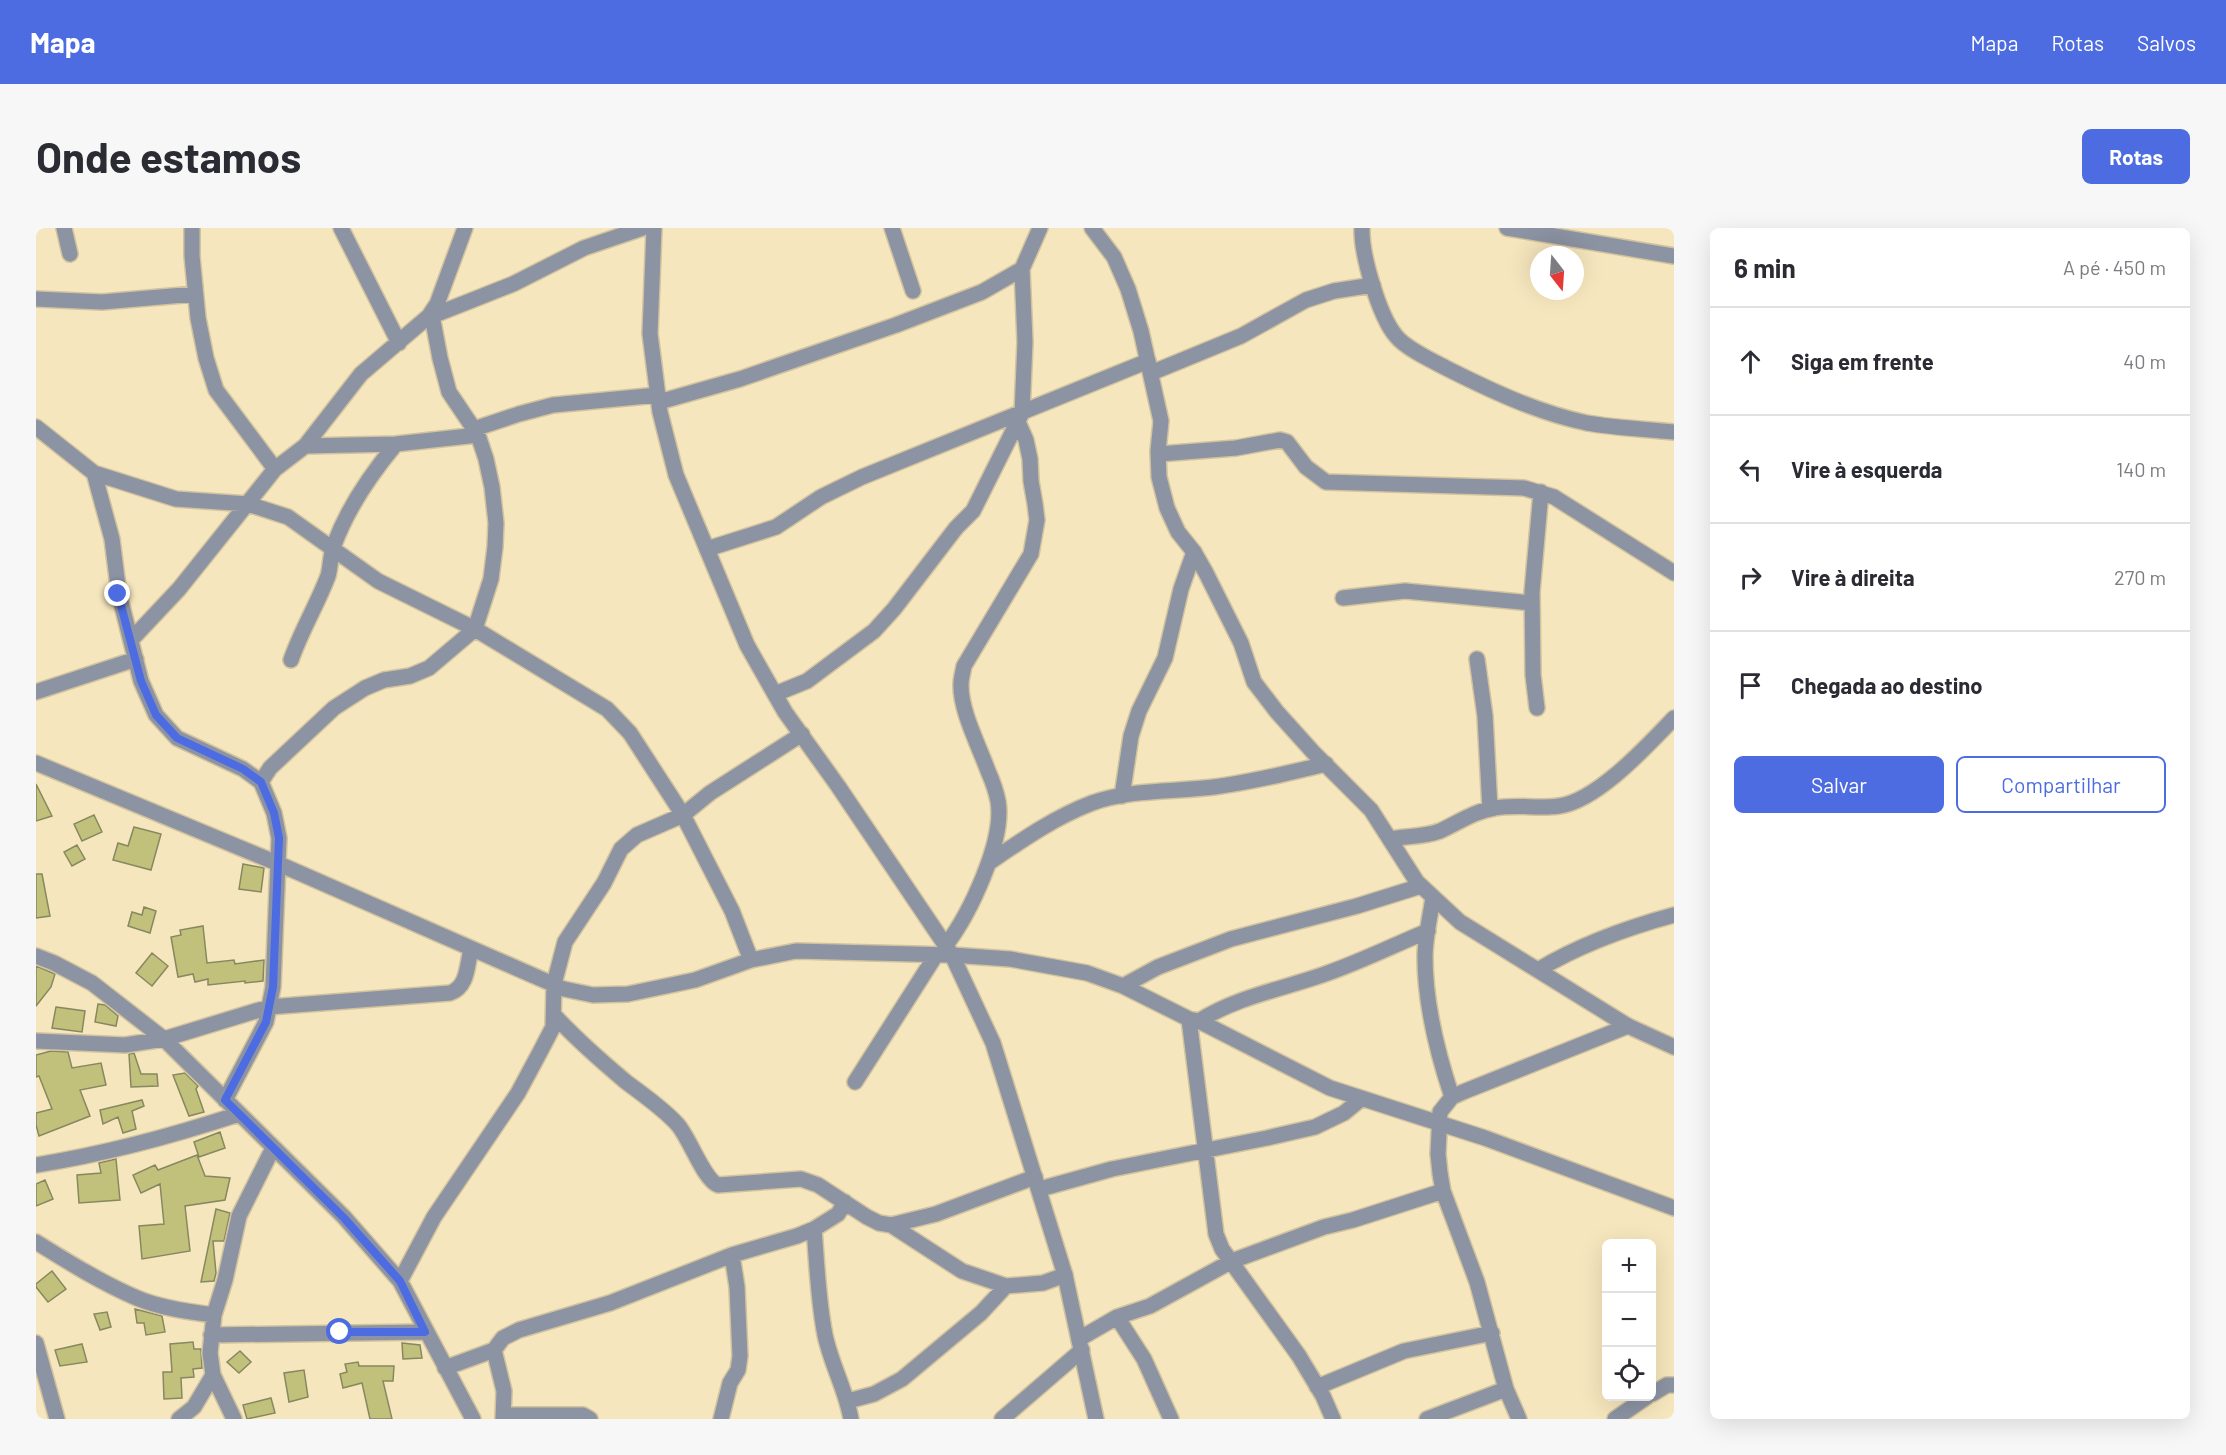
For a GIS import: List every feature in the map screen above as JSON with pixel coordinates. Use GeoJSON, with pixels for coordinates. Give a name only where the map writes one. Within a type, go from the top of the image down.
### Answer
{"type":"FeatureCollection","features":[{"type":"Feature","properties":{"kind":"street"},"geometry":{"type":"LineString","coordinates":[[64,228],[70,254]]}},
{"type":"Feature","properties":{"kind":"street"},"geometry":{"type":"LineString","coordinates":[[192,228],[195,294],[206,358],[216,390],[275,470]]}},
{"type":"Feature","properties":{"kind":"street"},"geometry":{"type":"LineString","coordinates":[[341,228],[399,343]]}},
{"type":"Feature","properties":{"kind":"street"},"geometry":{"type":"LineString","coordinates":[[261,782],[270,768],[334,708],[364,688],[384,680],[410,676],[429,668],[475,629],[491,579],[496,523],[486,459],[476,432],[449,392],[431,316],[465,228]]}},
{"type":"Feature","properties":{"kind":"street"},"geometry":{"type":"LineString","coordinates":[[131,640],[179,589],[275,470],[305,446],[361,374],[431,316],[513,284],[585,248],[643,228]]}},
{"type":"Feature","properties":{"kind":"street"},"geometry":{"type":"LineString","coordinates":[[654,228],[650,334],[658,398],[676,475],[747,645],[785,712],[802,734],[945,952],[993,1043],[1065,1275],[1096,1419]]}},
{"type":"Feature","properties":{"kind":"street"},"geometry":{"type":"LineString","coordinates":[[892,228],[913,291]]}},
{"type":"Feature","properties":{"kind":"street"},"geometry":{"type":"LineString","coordinates":[[855,1082],[945,952],[990,862],[998,803],[974,737],[960,685],[964,666],[1031,554],[1037,520],[1030,459],[1020,417],[1025,342],[1022,269],[1040,228]]}},
{"type":"Feature","properties":{"kind":"street"},"geometry":{"type":"LineString","coordinates":[[1092,228],[1114,256],[1128,289],[1149,367],[1161,421],[1159,477],[1167,508],[1178,532],[1194,552],[1241,644],[1254,682],[1277,712],[1371,810],[1397,853],[1421,886],[1460,922],[1628,1026],[1674,1047]]}},
{"type":"Feature","properties":{"kind":"street"},"geometry":{"type":"LineString","coordinates":[[1362,228],[1361,239],[1373,285],[1387,323],[1397,338],[1430,360],[1504,397],[1589,423],[1674,432]]}},
{"type":"Feature","properties":{"kind":"street"},"geometry":{"type":"LineString","coordinates":[[1507,228],[1674,256]]}},
{"type":"Feature","properties":{"kind":"street"},"geometry":{"type":"LineString","coordinates":[[305,446],[396,444],[476,432],[519,414],[553,405],[658,398],[740,379],[896,325],[982,292],[1022,269]]}},
{"type":"Feature","properties":{"kind":"street"},"geometry":{"type":"LineString","coordinates":[[708,549],[776,527],[822,497],[862,477],[1149,367],[1241,336],[1306,300],[1334,291],[1373,285]]}},
{"type":"Feature","properties":{"kind":"street"},"geometry":{"type":"LineString","coordinates":[[36,298],[102,302],[195,294]]}},
{"type":"Feature","properties":{"kind":"street"},"geometry":{"type":"LineString","coordinates":[[775,694],[807,681],[874,631],[894,609],[921,572],[973,511],[1020,417]]}},
{"type":"Feature","properties":{"kind":"street"},"geometry":{"type":"LineString","coordinates":[[36,427],[94,473],[176,499],[248,504],[288,517],[378,581],[475,629],[607,709],[630,733],[682,814],[732,910],[751,960]]}},
{"type":"Feature","properties":{"kind":"street"},"geometry":{"type":"LineString","coordinates":[[1159,454],[1236,448],[1280,440],[1287,442],[1306,467],[1326,482],[1524,488],[1554,497],[1674,573]]}},
{"type":"Feature","properties":{"kind":"street"},"geometry":{"type":"LineString","coordinates":[[291,660],[329,574],[333,548],[356,497],[396,444]]}},
{"type":"Feature","properties":{"kind":"street"},"geometry":{"type":"LineString","coordinates":[[94,473],[112,539],[117,588],[141,681],[156,715],[177,738],[243,769],[261,782],[276,821],[279,838],[279,864],[273,987],[266,1022],[225,1100]]}},
{"type":"Feature","properties":{"kind":"street"},"geometry":{"type":"LineString","coordinates":[[1537,708],[1533,675],[1532,603],[1541,492]]}},
{"type":"Feature","properties":{"kind":"street"},"geometry":{"type":"LineString","coordinates":[[1122,796],[1131,736],[1139,711],[1165,658],[1181,589],[1194,552]]}},
{"type":"Feature","properties":{"kind":"street"},"geometry":{"type":"LineString","coordinates":[[1343,598],[1405,591],[1532,603]]}},
{"type":"Feature","properties":{"kind":"street"},"geometry":{"type":"LineString","coordinates":[[36,692],[136,659]]}},
{"type":"Feature","properties":{"kind":"street"},"geometry":{"type":"LineString","coordinates":[[1477,659],[1485,716],[1490,809]]}},
{"type":"Feature","properties":{"kind":"street"},"geometry":{"type":"LineString","coordinates":[[1390,839],[1425,836],[1442,830],[1460,819],[1490,809],[1558,806],[1578,802],[1634,758],[1674,718]]}},
{"type":"Feature","properties":{"kind":"street"},"geometry":{"type":"LineString","coordinates":[[400,1281],[434,1217],[518,1093],[553,1027],[554,984],[566,942],[604,883],[621,849],[637,836],[682,814],[710,793],[802,734]]}},
{"type":"Feature","properties":{"kind":"street"},"geometry":{"type":"LineString","coordinates":[[36,763],[279,864],[554,984],[593,995],[628,994],[695,980],[751,960],[796,951],[945,952],[1010,959],[1087,973],[1123,986],[1330,1088],[1485,1138],[1674,1208]]}},
{"type":"Feature","properties":{"kind":"street"},"geometry":{"type":"LineString","coordinates":[[990,862],[1037,830],[1093,803],[1122,796],[1214,787],[1273,777],[1326,764]]}},
{"type":"Feature","properties":{"kind":"street"},"geometry":{"type":"LineString","coordinates":[[1123,986],[1158,967],[1231,939],[1357,906],[1421,886]]}},
{"type":"Feature","properties":{"kind":"street"},"geometry":{"type":"LineString","coordinates":[[1433,898],[1425,956],[1432,1025],[1439,1060],[1452,1097]]}},
{"type":"Feature","properties":{"kind":"street"},"geometry":{"type":"LineString","coordinates":[[1538,970],[1564,954],[1602,937],[1674,915]]}},
{"type":"Feature","properties":{"kind":"street"},"geometry":{"type":"LineString","coordinates":[[1194,1020],[1228,1006],[1327,973],[1428,931]]}},
{"type":"Feature","properties":{"kind":"street"},"geometry":{"type":"LineString","coordinates":[[36,1041],[116,1046],[164,1040],[269,1006],[450,993],[456,991],[464,982],[471,949]]}},
{"type":"Feature","properties":{"kind":"street"},"geometry":{"type":"LineString","coordinates":[[36,956],[92,983],[164,1040],[344,1218],[400,1281],[473,1419]]}},
{"type":"Feature","properties":{"kind":"street"},"geometry":{"type":"LineString","coordinates":[[554,1015],[575,1038],[679,1126],[712,1183],[718,1185],[801,1179],[818,1185],[873,1220],[891,1225],[962,1271],[1006,1286],[1043,1283],[1065,1275]]}},
{"type":"Feature","properties":{"kind":"street"},"geometry":{"type":"LineString","coordinates":[[1194,1020],[1204,1150],[1216,1234],[1222,1250],[1299,1356],[1333,1419]]}},
{"type":"Feature","properties":{"kind":"street"},"geometry":{"type":"LineString","coordinates":[[1519,1419],[1506,1389],[1492,1334],[1459,1230],[1443,1191],[1438,1154],[1440,1112],[1452,1097],[1628,1026]]}},
{"type":"Feature","properties":{"kind":"street"},"geometry":{"type":"LineString","coordinates":[[891,1225],[936,1214],[1037,1183],[1315,1126],[1344,1113],[1361,1099]]}},
{"type":"Feature","properties":{"kind":"street"},"geometry":{"type":"LineString","coordinates":[[36,1165],[172,1136],[239,1114]]}},
{"type":"Feature","properties":{"kind":"street"},"geometry":{"type":"LineString","coordinates":[[234,1419],[213,1375],[210,1353],[211,1335],[239,1216],[273,1148]]}},
{"type":"Feature","properties":{"kind":"street"},"geometry":{"type":"LineString","coordinates":[[1002,1419],[1080,1344],[1117,1317],[1150,1306],[1232,1261],[1324,1227],[1443,1191]]}},
{"type":"Feature","properties":{"kind":"street"},"geometry":{"type":"LineString","coordinates":[[445,1368],[494,1350],[503,1338],[519,1330],[610,1303],[732,1255],[814,1229],[838,1215],[845,1202]]}},
{"type":"Feature","properties":{"kind":"street"},"geometry":{"type":"LineString","coordinates":[[814,1229],[826,1337],[848,1401],[851,1419]]}},
{"type":"Feature","properties":{"kind":"street"},"geometry":{"type":"LineString","coordinates":[[36,1242],[140,1299],[190,1312],[214,1315]]}},
{"type":"Feature","properties":{"kind":"street"},"geometry":{"type":"LineString","coordinates":[[721,1419],[730,1383],[738,1370],[740,1356],[737,1287],[732,1255]]}},
{"type":"Feature","properties":{"kind":"street"},"geometry":{"type":"LineString","coordinates":[[848,1401],[874,1394],[902,1379],[981,1313],[1006,1286]]}},
{"type":"Feature","properties":{"kind":"street"},"geometry":{"type":"LineString","coordinates":[[1117,1317],[1144,1359],[1171,1419]]}},
{"type":"Feature","properties":{"kind":"street"},"geometry":{"type":"LineString","coordinates":[[211,1335],[425,1332]]}},
{"type":"Feature","properties":{"kind":"street"},"geometry":{"type":"LineString","coordinates":[[1317,1387],[1404,1351],[1492,1334]]}},
{"type":"Feature","properties":{"kind":"street"},"geometry":{"type":"LineString","coordinates":[[36,1343],[57,1419]]}},
{"type":"Feature","properties":{"kind":"street"},"geometry":{"type":"LineString","coordinates":[[494,1350],[504,1391],[504,1417],[583,1415],[590,1419]]}},
{"type":"Feature","properties":{"kind":"street"},"geometry":{"type":"LineString","coordinates":[[179,1419],[194,1407],[213,1375]]}},
{"type":"Feature","properties":{"kind":"street"},"geometry":{"type":"LineString","coordinates":[[1656,1391],[1667,1385],[1674,1385]]}},
{"type":"Feature","properties":{"kind":"street"},"geometry":{"type":"LineString","coordinates":[[1427,1419],[1506,1389]]}},
{"type":"Feature","properties":{"kind":"street"},"geometry":{"type":"LineString","coordinates":[[1615,1419],[1641,1401]]}},
{"type":"Feature","properties":{"kind":"building"},"geometry":{"type":"Polygon","coordinates":[[[36,784],[52,816],[36,821],[36,784]]]}},
{"type":"Feature","properties":{"kind":"building"},"geometry":{"type":"Polygon","coordinates":[[[94,815],[102,832],[82,841],[74,824],[94,815]]]}},
{"type":"Feature","properties":{"kind":"building"},"geometry":{"type":"Polygon","coordinates":[[[134,827],[161,834],[151,870],[113,860],[118,843],[128,846],[134,827]]]}},
{"type":"Feature","properties":{"kind":"building"},"geometry":{"type":"Polygon","coordinates":[[[77,845],[85,859],[72,866],[64,852],[77,845]]]}},
{"type":"Feature","properties":{"kind":"building"},"geometry":{"type":"Polygon","coordinates":[[[243,864],[264,868],[261,892],[239,889],[243,864]]]}},
{"type":"Feature","properties":{"kind":"building"},"geometry":{"type":"Polygon","coordinates":[[[36,874],[42,874],[50,916],[36,918],[36,874]]]}},
{"type":"Feature","properties":{"kind":"building"},"geometry":{"type":"Polygon","coordinates":[[[144,907],[156,911],[150,933],[128,926],[132,912],[142,915],[144,907]]]}},
{"type":"Feature","properties":{"kind":"building"},"geometry":{"type":"Polygon","coordinates":[[[203,926],[207,963],[234,960],[235,964],[264,960],[263,981],[208,985],[208,979],[195,982],[193,974],[178,977],[171,937],[181,935],[180,930],[203,926]]]}},
{"type":"Feature","properties":{"kind":"building"},"geometry":{"type":"Polygon","coordinates":[[[152,953],[168,966],[152,986],[136,973],[152,953]]]}},
{"type":"Feature","properties":{"kind":"building"},"geometry":{"type":"Polygon","coordinates":[[[36,966],[55,974],[51,987],[36,1006],[36,966]]]}},
{"type":"Feature","properties":{"kind":"building"},"geometry":{"type":"Polygon","coordinates":[[[98,1004],[105,1005],[118,1016],[116,1026],[95,1022],[98,1004]]]}},
{"type":"Feature","properties":{"kind":"building"},"geometry":{"type":"Polygon","coordinates":[[[56,1007],[85,1011],[82,1032],[52,1028],[56,1007]]]}},
{"type":"Feature","properties":{"kind":"building"},"geometry":{"type":"Polygon","coordinates":[[[51,1051],[68,1052],[72,1068],[101,1063],[106,1085],[80,1090],[90,1116],[39,1136],[36,1113],[52,1109],[39,1076],[36,1077],[36,1055],[51,1051]]]}},
{"type":"Feature","properties":{"kind":"building"},"geometry":{"type":"Polygon","coordinates":[[[134,1053],[141,1074],[157,1074],[158,1086],[131,1087],[129,1054],[134,1053]]]}},
{"type":"Feature","properties":{"kind":"building"},"geometry":{"type":"Polygon","coordinates":[[[185,1073],[198,1086],[196,1089],[204,1112],[189,1116],[173,1075],[185,1073]]]}},
{"type":"Feature","properties":{"kind":"building"},"geometry":{"type":"Polygon","coordinates":[[[142,1100],[144,1106],[132,1111],[136,1129],[123,1133],[118,1117],[103,1124],[100,1110],[142,1100]]]}},
{"type":"Feature","properties":{"kind":"building"},"geometry":{"type":"Polygon","coordinates":[[[220,1132],[225,1148],[199,1157],[194,1142],[220,1132]]]}},
{"type":"Feature","properties":{"kind":"building"},"geometry":{"type":"Polygon","coordinates":[[[197,1155],[205,1176],[230,1178],[225,1200],[185,1206],[190,1251],[142,1259],[139,1226],[164,1224],[160,1184],[141,1193],[133,1175],[155,1165],[158,1170],[197,1155]]]}},
{"type":"Feature","properties":{"kind":"building"},"geometry":{"type":"Polygon","coordinates":[[[116,1159],[120,1200],[79,1203],[77,1175],[101,1173],[99,1163],[116,1159]]]}},
{"type":"Feature","properties":{"kind":"building"},"geometry":{"type":"Polygon","coordinates":[[[45,1180],[53,1199],[36,1206],[36,1184],[45,1180]]]}},
{"type":"Feature","properties":{"kind":"building"},"geometry":{"type":"Polygon","coordinates":[[[216,1209],[230,1213],[224,1241],[213,1241],[216,1273],[214,1281],[201,1282],[216,1209]]]}},
{"type":"Feature","properties":{"kind":"building"},"geometry":{"type":"Polygon","coordinates":[[[52,1271],[66,1289],[48,1302],[36,1284],[52,1271]]]}},
{"type":"Feature","properties":{"kind":"building"},"geometry":{"type":"Polygon","coordinates":[[[135,1309],[162,1316],[165,1332],[146,1335],[144,1323],[137,1323],[135,1309]]]}},
{"type":"Feature","properties":{"kind":"building"},"geometry":{"type":"Polygon","coordinates":[[[107,1312],[111,1327],[100,1330],[94,1314],[107,1312]]]}},
{"type":"Feature","properties":{"kind":"building"},"geometry":{"type":"Polygon","coordinates":[[[193,1342],[194,1349],[201,1349],[202,1368],[193,1369],[194,1377],[181,1378],[182,1398],[164,1399],[163,1372],[172,1372],[170,1344],[193,1342]]]}},
{"type":"Feature","properties":{"kind":"building"},"geometry":{"type":"Polygon","coordinates":[[[402,1343],[420,1345],[422,1358],[403,1359],[402,1343]]]}},
{"type":"Feature","properties":{"kind":"building"},"geometry":{"type":"Polygon","coordinates":[[[82,1344],[87,1362],[60,1366],[55,1350],[82,1344]]]}},
{"type":"Feature","properties":{"kind":"building"},"geometry":{"type":"Polygon","coordinates":[[[240,1351],[251,1362],[239,1373],[227,1362],[240,1351]]]}},
{"type":"Feature","properties":{"kind":"building"},"geometry":{"type":"Polygon","coordinates":[[[358,1362],[359,1366],[394,1366],[393,1381],[383,1381],[392,1419],[370,1419],[362,1383],[343,1388],[340,1374],[347,1372],[345,1364],[358,1362]]]}},
{"type":"Feature","properties":{"kind":"building"},"geometry":{"type":"Polygon","coordinates":[[[304,1370],[308,1397],[289,1402],[284,1373],[304,1370]]]}},
{"type":"Feature","properties":{"kind":"building"},"geometry":{"type":"Polygon","coordinates":[[[271,1398],[275,1413],[247,1419],[243,1405],[271,1398]]]}},
{"type":"Feature","properties":{"kind":"route"},"geometry":{"type":"LineString","coordinates":[[118,594],[141,681],[156,715],[177,738],[243,769],[261,782],[274,813],[279,838],[279,864],[273,987],[266,1022],[225,1100],[344,1218],[400,1281],[425,1332],[340,1332]]}}]}
